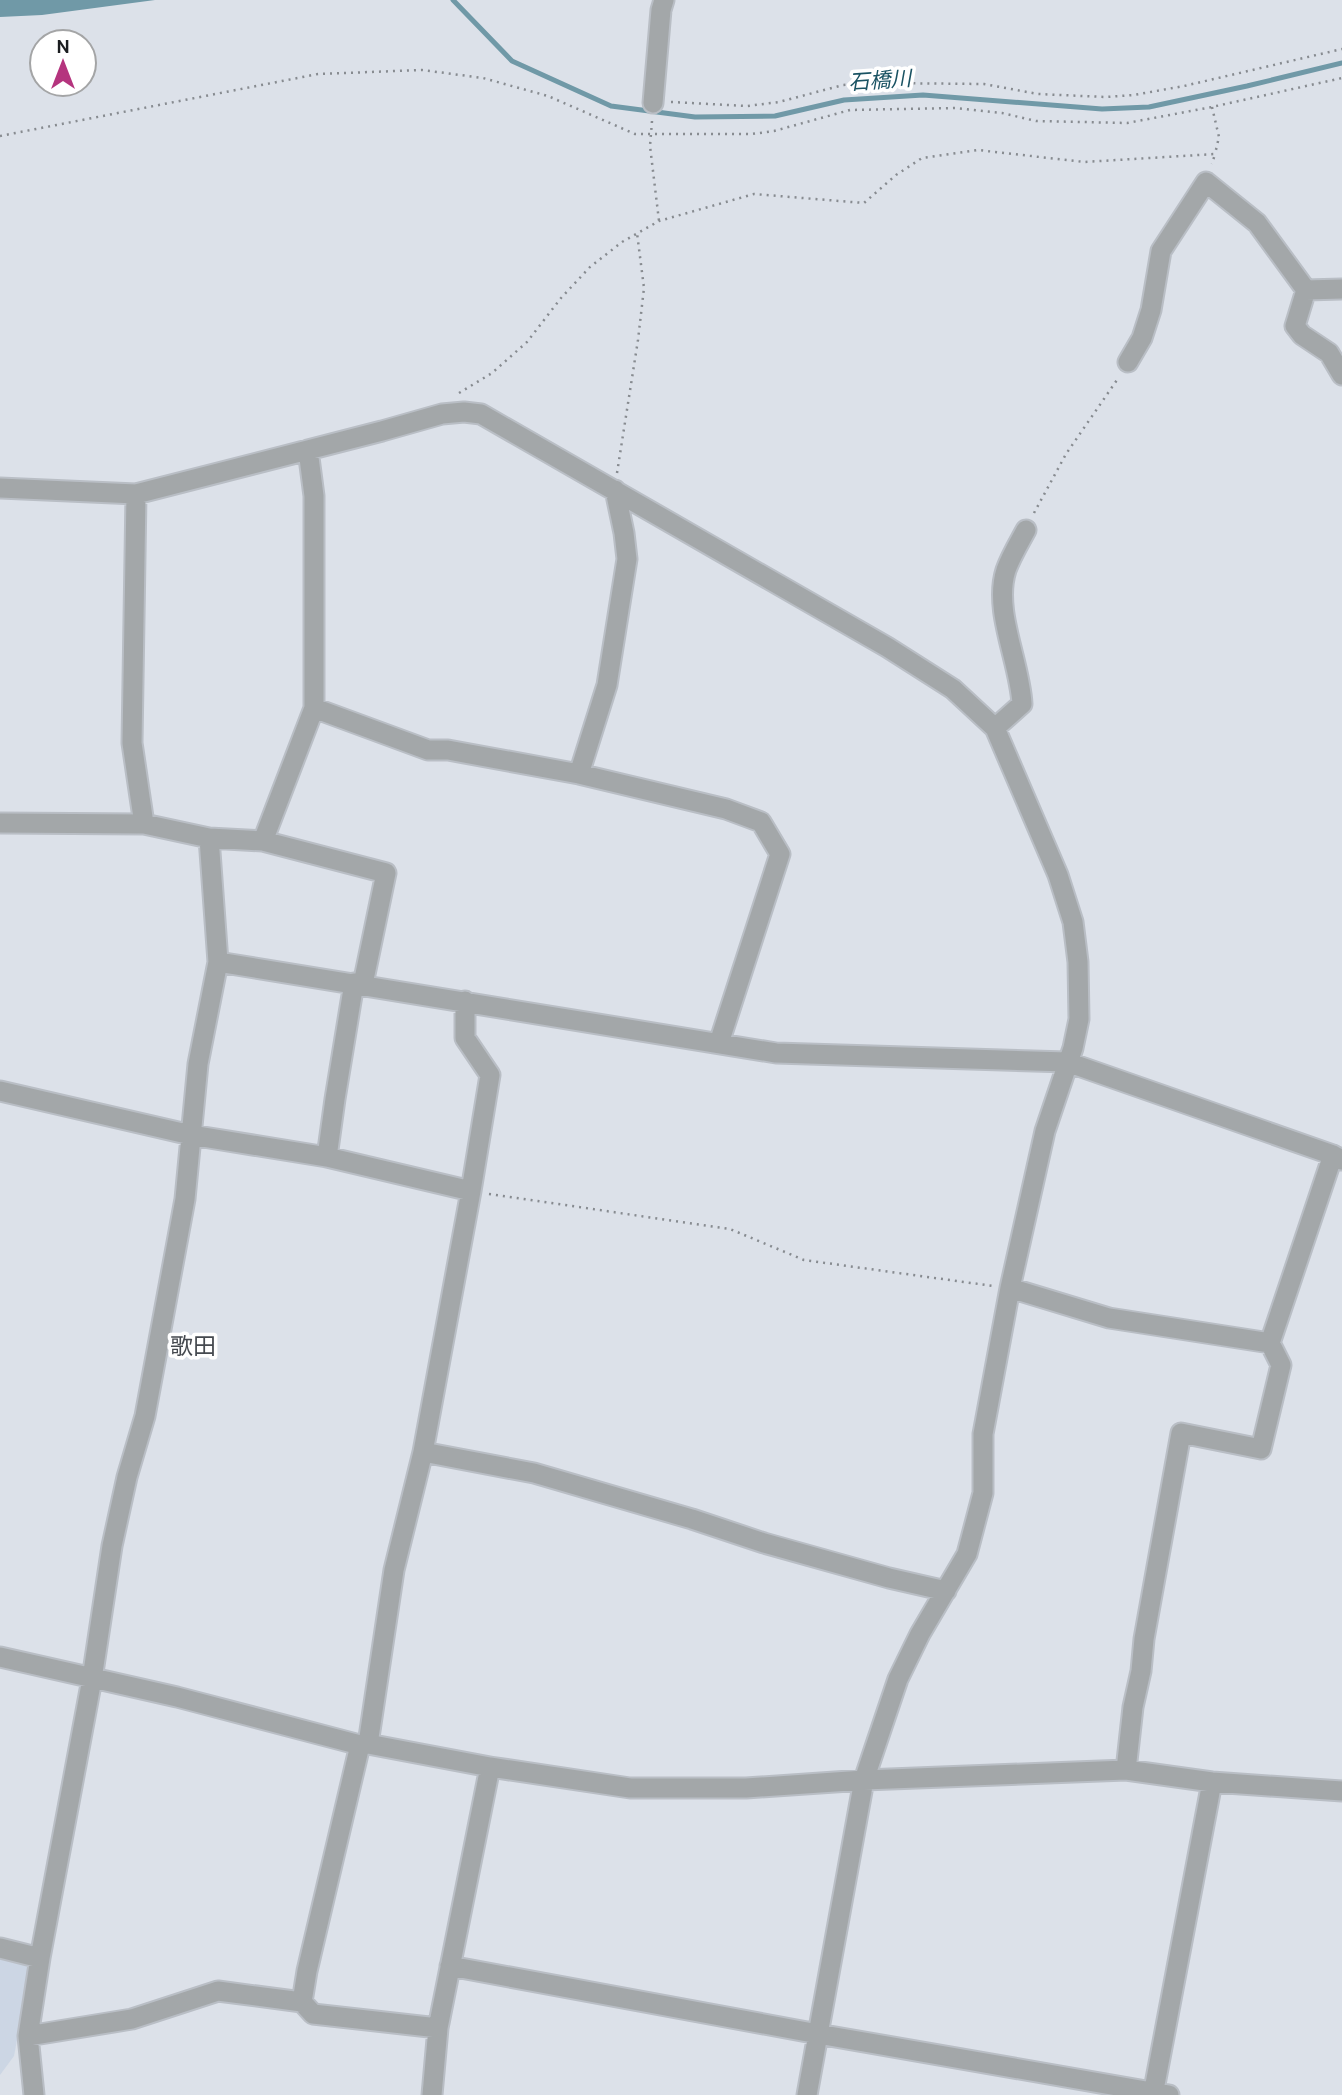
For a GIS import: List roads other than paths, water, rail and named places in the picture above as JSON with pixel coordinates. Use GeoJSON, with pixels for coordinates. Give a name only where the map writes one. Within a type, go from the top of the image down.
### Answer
{"type":"FeatureCollection","features":[{"type":"Feature","properties":{"kind":"street"},"geometry":{"type":"LineString","coordinates":[[654,101],[664,0]]}},
{"type":"Feature","properties":{"kind":"street"},"geometry":{"type":"LineString","coordinates":[[1128,362],[1142,338],[1151,310],[1161,251],[1206,182],[1257,223],[1306,290]]}},
{"type":"Feature","properties":{"kind":"street"},"geometry":{"type":"LineString","coordinates":[[1306,290],[1342,289]]}},
{"type":"Feature","properties":{"kind":"street"},"geometry":{"type":"LineString","coordinates":[[1306,290],[1294,326],[1302,335],[1329,353],[1342,375]]}},
{"type":"Feature","properties":{"kind":"street"},"geometry":{"type":"LineString","coordinates":[[0,488],[136,494],[442,414],[481,414],[887,647],[953,689],[995,728],[1058,875],[1073,922],[1078,962],[1079,1019],[1073,1048],[1045,1131],[1010,1288],[983,1434],[983,1493],[967,1554],[920,1634],[898,1679],[864,1780],[807,2095]]}},
{"type":"Feature","properties":{"kind":"street"},"geometry":{"type":"LineString","coordinates":[[263,841],[314,708],[314,496],[308,450]]}},
{"type":"Feature","properties":{"kind":"street"},"geometry":{"type":"LineString","coordinates":[[579,774],[607,685],[627,559],[615,490]]}},
{"type":"Feature","properties":{"kind":"street"},"geometry":{"type":"LineString","coordinates":[[136,494],[132,743],[144,824]]}},
{"type":"Feature","properties":{"kind":"street"},"geometry":{"type":"LineString","coordinates":[[995,728],[1022,704],[1021,687],[1002,598],[1006,570],[1026,530]]}},
{"type":"Feature","properties":{"kind":"street"},"geometry":{"type":"LineString","coordinates":[[314,708],[428,750],[448,750],[579,774],[726,809],[761,822],[780,854],[719,1043]]}},
{"type":"Feature","properties":{"kind":"street"},"geometry":{"type":"LineString","coordinates":[[0,823],[144,824],[209,838],[263,841],[386,873],[335,1099],[327,1157]]}},
{"type":"Feature","properties":{"kind":"street"},"geometry":{"type":"LineString","coordinates":[[34,2095],[28,2036],[40,1958],[92,1679],[112,1546],[127,1477],[145,1416],[190,1164],[198,1064],[218,962],[209,838]]}},
{"type":"Feature","properties":{"kind":"street"},"geometry":{"type":"LineString","coordinates":[[218,962],[776,1053],[1068,1062],[1337,1158],[1270,1343],[1280,1365],[1261,1449],[1181,1433],[1144,1639],[1142,1671],[1133,1707],[1126,1770]]}},
{"type":"Feature","properties":{"kind":"street"},"geometry":{"type":"LineString","coordinates":[[302,2002],[307,1971],[364,1744],[394,1570],[423,1452],[491,1075],[465,1038],[465,1001]]}},
{"type":"Feature","properties":{"kind":"street"},"geometry":{"type":"LineString","coordinates":[[0,1091],[191,1135],[327,1157],[471,1192]]}},
{"type":"Feature","properties":{"kind":"street"},"geometry":{"type":"LineString","coordinates":[[1010,1288],[1109,1318],[1270,1343]]}},
{"type":"Feature","properties":{"kind":"street"},"geometry":{"type":"LineString","coordinates":[[423,1452],[534,1473],[692,1518],[764,1543],[946,1591]]}},
{"type":"Feature","properties":{"kind":"street"},"geometry":{"type":"LineString","coordinates":[[0,1657],[190,1700],[364,1744],[490,1767],[631,1788],[746,1787],[1126,1770],[1212,1782],[1342,1791]]}},
{"type":"Feature","properties":{"kind":"street"},"geometry":{"type":"LineString","coordinates":[[432,2095],[438,2028],[490,1767]]}},
{"type":"Feature","properties":{"kind":"street"},"geometry":{"type":"LineString","coordinates":[[450,1966],[1159,2094],[1212,1782]]}},
{"type":"Feature","properties":{"kind":"street"},"geometry":{"type":"LineString","coordinates":[[0,1948],[40,1958]]}},
{"type":"Feature","properties":{"kind":"street"},"geometry":{"type":"LineString","coordinates":[[28,2036],[132,2018],[218,1992],[302,2002],[313,2014],[438,2028]]}},
{"type":"Feature","properties":{"kind":"water"},"geometry":{"type":"Polygon","coordinates":[[[0,0],[155,0],[42,15],[0,17],[0,0]]]}},
{"type":"Feature","properties":{"kind":"waterway","name":"石橋川"},"geometry":{"type":"LineString","coordinates":[[453,0],[512,61],[611,106],[695,117],[775,116],[844,100],[923,95],[1102,109],[1149,107],[1342,63]]}},
{"type":"Feature","properties":{"kind":"district","name":"歌田"},"geometry":{"type":"Point","coordinates":[193,1348]}}]}
